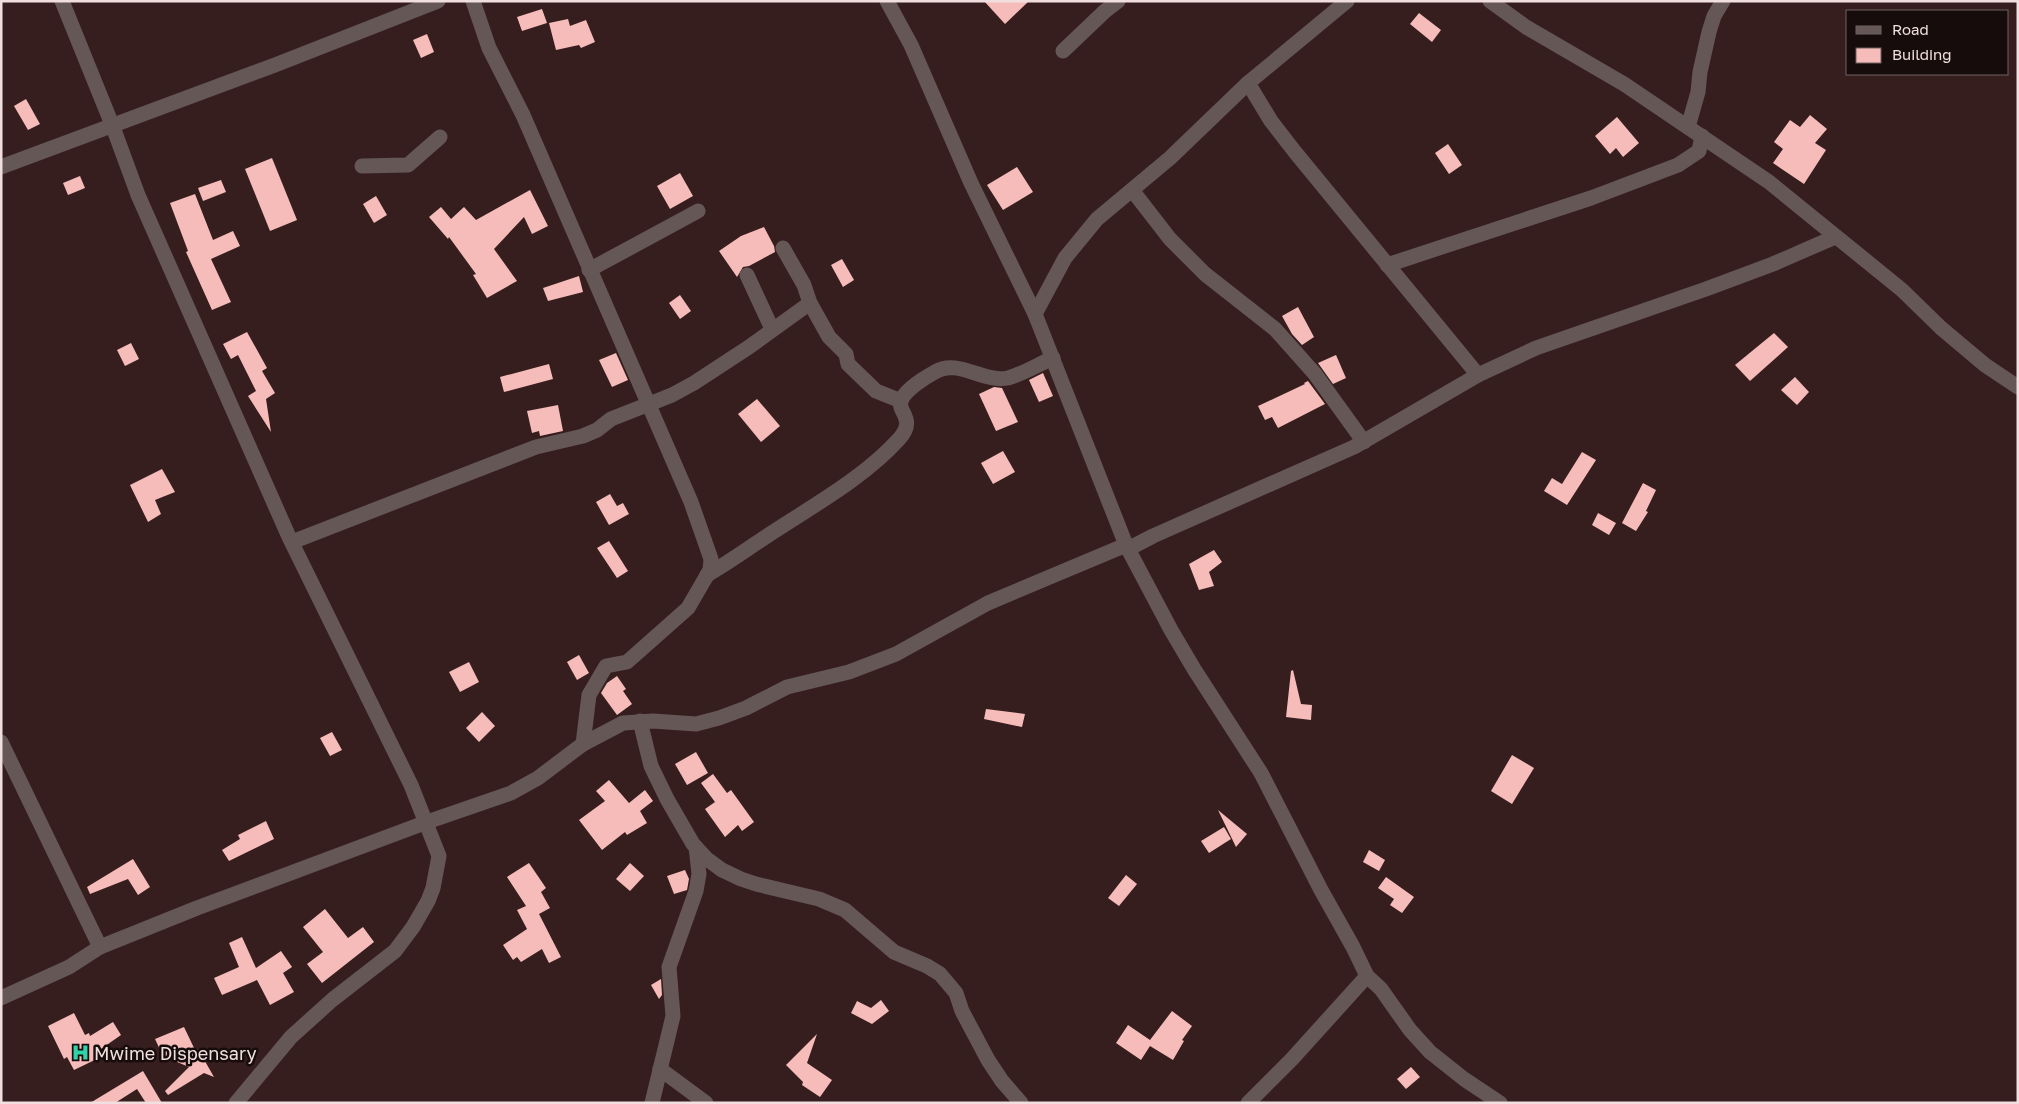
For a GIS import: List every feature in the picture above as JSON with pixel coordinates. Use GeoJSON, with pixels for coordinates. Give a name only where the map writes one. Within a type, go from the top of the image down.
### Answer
{"type":"FeatureCollection","features":[{"type":"Feature","properties":{"kind":"street"},"geometry":{"type":"LineString","coordinates":[[62,1],[113,127],[138,195],[292,542],[411,785],[439,856],[433,888],[413,927],[395,951],[332,1000],[291,1037],[236,1103]]}},
{"type":"Feature","properties":{"kind":"street"},"geometry":{"type":"LineString","coordinates":[[1,167],[113,127],[438,1]]}},
{"type":"Feature","properties":{"kind":"street"},"geometry":{"type":"LineString","coordinates":[[474,1],[489,48],[523,115],[700,524],[711,559],[710,570],[688,608],[627,662],[606,666],[589,695],[584,744]]}},
{"type":"Feature","properties":{"kind":"street"},"geometry":{"type":"LineString","coordinates":[[887,1],[911,45],[971,183],[1035,314],[1054,358],[1127,547],[1194,669],[1261,773],[1367,976],[1381,989],[1410,1030],[1430,1052],[1464,1079],[1500,1103]]}},
{"type":"Feature","properties":{"kind":"street"},"geometry":{"type":"LineString","coordinates":[[1063,51],[1118,1]]}},
{"type":"Feature","properties":{"kind":"street"},"geometry":{"type":"LineString","coordinates":[[1035,314],[1065,258],[1097,219],[1170,158],[1248,83],[1347,1]]}},
{"type":"Feature","properties":{"kind":"street"},"geometry":{"type":"LineString","coordinates":[[1490,1],[1526,27],[1624,84],[1769,182],[1902,290],[1941,328],[1985,365],[2018,387]]}},
{"type":"Feature","properties":{"kind":"street"},"geometry":{"type":"LineString","coordinates":[[1688,127],[1698,92],[1700,72],[1709,32],[1714,16],[1722,1]]}},
{"type":"Feature","properties":{"kind":"street"},"geometry":{"type":"LineString","coordinates":[[1248,83],[1271,121],[1295,152],[1478,375]]}},
{"type":"Feature","properties":{"kind":"street"},"geometry":{"type":"LineString","coordinates":[[1388,265],[1591,198],[1678,165],[1699,151],[1702,136]]}},
{"type":"Feature","properties":{"kind":"street"},"geometry":{"type":"LineString","coordinates":[[362,166],[408,165],[440,137]]}},
{"type":"Feature","properties":{"kind":"street"},"geometry":{"type":"LineString","coordinates":[[1132,190],[1170,239],[1205,274],[1275,329],[1315,374],[1364,442]]}},
{"type":"Feature","properties":{"kind":"street"},"geometry":{"type":"LineString","coordinates":[[589,270],[698,211]]}},
{"type":"Feature","properties":{"kind":"street"},"geometry":{"type":"LineString","coordinates":[[1,998],[69,967],[100,947],[197,908],[427,822],[511,793],[538,778],[584,744],[623,723],[696,724],[720,718],[746,708],[787,687],[849,672],[896,654],[988,603],[1153,536],[1364,442],[1478,375],[1536,348],[1706,289],[1773,264],[1835,237]]}},
{"type":"Feature","properties":{"kind":"street"},"geometry":{"type":"LineString","coordinates":[[783,248],[804,284],[810,303],[829,337],[846,354],[848,364],[876,391],[901,402]]}},
{"type":"Feature","properties":{"kind":"street"},"geometry":{"type":"LineString","coordinates":[[747,275],[772,328]]}},
{"type":"Feature","properties":{"kind":"street"},"geometry":{"type":"LineString","coordinates":[[292,542],[536,447],[583,436],[597,430],[611,419],[647,403],[672,395],[694,382],[749,347],[772,328],[810,303]]}},
{"type":"Feature","properties":{"kind":"street"},"geometry":{"type":"LineString","coordinates":[[707,575],[799,517],[872,464],[900,438],[906,428],[905,414],[900,407],[908,391],[933,373],[944,367],[956,367],[971,373],[994,378],[1008,378],[1054,358]]}},
{"type":"Feature","properties":{"kind":"street"},"geometry":{"type":"LineString","coordinates":[[640,722],[652,766],[667,799],[696,847],[722,870],[741,879],[819,898],[845,910],[894,952],[927,966],[940,974],[956,993],[962,1011],[988,1060],[1002,1081],[1021,1103]]}},
{"type":"Feature","properties":{"kind":"street"},"geometry":{"type":"LineString","coordinates":[[1,742],[100,947]]}},
{"type":"Feature","properties":{"kind":"street"},"geometry":{"type":"LineString","coordinates":[[652,1103],[673,1016],[669,968],[696,891],[699,874],[696,847]]}},
{"type":"Feature","properties":{"kind":"street"},"geometry":{"type":"LineString","coordinates":[[1248,1103],[1367,976]]}},
{"type":"Feature","properties":{"kind":"street"},"geometry":{"type":"LineString","coordinates":[[660,1069],[706,1103]]}},
{"type":"Feature","properties":{"kind":"building"},"geometry":{"type":"Polygon","coordinates":[[[984,1],[1029,1],[1005,24],[984,1]]]}},
{"type":"Feature","properties":{"kind":"building"},"geometry":{"type":"Polygon","coordinates":[[[542,9],[547,23],[522,31],[517,17],[542,9]]]}},
{"type":"Feature","properties":{"kind":"building"},"geometry":{"type":"Polygon","coordinates":[[[1419,13],[1441,30],[1432,42],[1410,24],[1419,13]]]}},
{"type":"Feature","properties":{"kind":"building"},"geometry":{"type":"Polygon","coordinates":[[[568,19],[570,26],[586,20],[595,42],[581,48],[579,45],[556,50],[549,23],[568,19]]]}},
{"type":"Feature","properties":{"kind":"building"},"geometry":{"type":"Polygon","coordinates":[[[427,34],[434,52],[421,58],[413,40],[427,34]]]}},
{"type":"Feature","properties":{"kind":"building"},"geometry":{"type":"Polygon","coordinates":[[[26,99],[40,124],[28,130],[14,106],[26,99]]]}},
{"type":"Feature","properties":{"kind":"building"},"geometry":{"type":"Polygon","coordinates":[[[1810,115],[1827,129],[1815,143],[1826,150],[1804,184],[1773,163],[1783,149],[1774,142],[1790,120],[1800,127],[1810,115]]]}},
{"type":"Feature","properties":{"kind":"building"},"geometry":{"type":"Polygon","coordinates":[[[1617,117],[1639,143],[1623,157],[1616,148],[1610,154],[1595,136],[1617,117]]]}},
{"type":"Feature","properties":{"kind":"building"},"geometry":{"type":"Polygon","coordinates":[[[1448,144],[1462,165],[1449,174],[1435,153],[1448,144]]]}},
{"type":"Feature","properties":{"kind":"building"},"geometry":{"type":"Polygon","coordinates":[[[272,158],[297,220],[270,231],[245,169],[272,158]]]}},
{"type":"Feature","properties":{"kind":"building"},"geometry":{"type":"Polygon","coordinates":[[[1017,167],[1033,192],[1003,210],[987,185],[1017,167]]]}},
{"type":"Feature","properties":{"kind":"building"},"geometry":{"type":"Polygon","coordinates":[[[680,173],[693,196],[670,209],[657,186],[680,173]]]}},
{"type":"Feature","properties":{"kind":"building"},"geometry":{"type":"Polygon","coordinates":[[[80,176],[85,188],[68,195],[63,183],[80,176]]]}},
{"type":"Feature","properties":{"kind":"building"},"geometry":{"type":"Polygon","coordinates":[[[221,180],[226,192],[203,201],[198,188],[221,180]]]}},
{"type":"Feature","properties":{"kind":"building"},"geometry":{"type":"Polygon","coordinates":[[[530,190],[548,226],[532,234],[524,217],[494,249],[517,281],[487,298],[473,275],[476,274],[449,237],[448,239],[429,217],[441,207],[451,219],[464,207],[476,220],[530,190]]]}},
{"type":"Feature","properties":{"kind":"building"},"geometry":{"type":"Polygon","coordinates":[[[195,194],[213,240],[233,231],[240,246],[211,259],[231,302],[212,310],[186,252],[188,251],[170,203],[195,194]]]}},
{"type":"Feature","properties":{"kind":"building"},"geometry":{"type":"Polygon","coordinates":[[[376,196],[387,215],[374,223],[363,204],[376,196]]]}},
{"type":"Feature","properties":{"kind":"building"},"geometry":{"type":"Polygon","coordinates":[[[764,227],[774,246],[775,252],[749,266],[743,267],[737,277],[719,251],[741,236],[764,227]]]}},
{"type":"Feature","properties":{"kind":"building"},"geometry":{"type":"Polygon","coordinates":[[[842,259],[854,280],[843,287],[831,265],[842,259]]]}},
{"type":"Feature","properties":{"kind":"building"},"geometry":{"type":"Polygon","coordinates":[[[579,276],[583,292],[548,301],[543,288],[579,276]]]}},
{"type":"Feature","properties":{"kind":"building"},"geometry":{"type":"Polygon","coordinates":[[[680,295],[691,311],[680,319],[669,303],[680,295]]]}},
{"type":"Feature","properties":{"kind":"building"},"geometry":{"type":"Polygon","coordinates":[[[1298,307],[1314,337],[1302,345],[1292,334],[1282,316],[1298,307]]]}},
{"type":"Feature","properties":{"kind":"building"},"geometry":{"type":"Polygon","coordinates":[[[247,332],[267,368],[262,371],[275,393],[266,399],[271,432],[248,396],[256,391],[238,355],[231,359],[223,344],[247,332]]]}},
{"type":"Feature","properties":{"kind":"building"},"geometry":{"type":"Polygon","coordinates":[[[1774,333],[1788,347],[1750,381],[1735,365],[1774,333]]]}},
{"type":"Feature","properties":{"kind":"building"},"geometry":{"type":"Polygon","coordinates":[[[131,343],[139,359],[125,366],[117,350],[131,343]]]}},
{"type":"Feature","properties":{"kind":"building"},"geometry":{"type":"Polygon","coordinates":[[[616,353],[628,380],[612,387],[599,360],[616,353]]]}},
{"type":"Feature","properties":{"kind":"building"},"geometry":{"type":"Polygon","coordinates":[[[1336,355],[1346,378],[1333,384],[1318,363],[1336,355]]]}},
{"type":"Feature","properties":{"kind":"building"},"geometry":{"type":"Polygon","coordinates":[[[549,364],[553,379],[504,392],[500,377],[549,364]]]}},
{"type":"Feature","properties":{"kind":"building"},"geometry":{"type":"Polygon","coordinates":[[[1043,373],[1053,396],[1039,402],[1029,380],[1043,373]]]}},
{"type":"Feature","properties":{"kind":"building"},"geometry":{"type":"Polygon","coordinates":[[[1795,377],[1809,392],[1797,405],[1781,390],[1795,377]]]}},
{"type":"Feature","properties":{"kind":"building"},"geometry":{"type":"Polygon","coordinates":[[[1308,381],[1325,404],[1278,428],[1272,417],[1265,420],[1258,406],[1308,381]]]}},
{"type":"Feature","properties":{"kind":"building"},"geometry":{"type":"Polygon","coordinates":[[[994,387],[1002,388],[1018,422],[996,431],[979,394],[994,387]]]}},
{"type":"Feature","properties":{"kind":"building"},"geometry":{"type":"Polygon","coordinates":[[[757,399],[780,426],[761,442],[738,414],[757,399]]]}},
{"type":"Feature","properties":{"kind":"building"},"geometry":{"type":"Polygon","coordinates":[[[558,405],[563,431],[540,436],[539,431],[532,433],[527,411],[558,405]]]}},
{"type":"Feature","properties":{"kind":"building"},"geometry":{"type":"Polygon","coordinates":[[[1003,451],[1015,472],[993,484],[981,463],[1003,451]]]}},
{"type":"Feature","properties":{"kind":"building"},"geometry":{"type":"Polygon","coordinates":[[[1582,452],[1596,460],[1567,505],[1544,491],[1552,478],[1562,484],[1582,452]]]}},
{"type":"Feature","properties":{"kind":"building"},"geometry":{"type":"Polygon","coordinates":[[[162,469],[175,492],[155,500],[161,514],[148,522],[130,485],[162,469]]]}},
{"type":"Feature","properties":{"kind":"building"},"geometry":{"type":"Polygon","coordinates":[[[1643,483],[1656,490],[1646,511],[1648,512],[1636,531],[1622,523],[1643,483]]]}},
{"type":"Feature","properties":{"kind":"building"},"geometry":{"type":"Polygon","coordinates":[[[610,494],[617,506],[623,503],[629,514],[609,525],[596,502],[610,494]]]}},
{"type":"Feature","properties":{"kind":"building"},"geometry":{"type":"Polygon","coordinates":[[[1598,513],[1616,523],[1609,535],[1592,525],[1598,513]]]}},
{"type":"Feature","properties":{"kind":"building"},"geometry":{"type":"Polygon","coordinates":[[[609,541],[628,571],[617,578],[597,548],[609,541]]]}},
{"type":"Feature","properties":{"kind":"building"},"geometry":{"type":"Polygon","coordinates":[[[1214,550],[1222,562],[1209,572],[1214,586],[1199,590],[1189,564],[1214,550]]]}},
{"type":"Feature","properties":{"kind":"building"},"geometry":{"type":"Polygon","coordinates":[[[579,655],[589,673],[577,680],[567,662],[579,655]]]}},
{"type":"Feature","properties":{"kind":"building"},"geometry":{"type":"Polygon","coordinates":[[[469,662],[479,682],[460,692],[449,672],[469,662]]]}},
{"type":"Feature","properties":{"kind":"building"},"geometry":{"type":"Polygon","coordinates":[[[1293,670],[1301,704],[1312,705],[1311,720],[1286,717],[1291,671],[1293,670]]]}},
{"type":"Feature","properties":{"kind":"building"},"geometry":{"type":"Polygon","coordinates":[[[617,676],[626,689],[623,691],[632,704],[617,715],[601,693],[607,683],[617,676]]]}},
{"type":"Feature","properties":{"kind":"building"},"geometry":{"type":"Polygon","coordinates":[[[986,709],[1025,714],[1022,727],[984,719],[986,709]]]}},
{"type":"Feature","properties":{"kind":"building"},"geometry":{"type":"Polygon","coordinates":[[[482,712],[495,726],[479,742],[466,728],[482,712]]]}},
{"type":"Feature","properties":{"kind":"building"},"geometry":{"type":"Polygon","coordinates":[[[332,732],[342,750],[330,756],[320,738],[332,732]]]}},
{"type":"Feature","properties":{"kind":"building"},"geometry":{"type":"Polygon","coordinates":[[[696,752],[708,773],[687,785],[675,764],[696,752]]]}},
{"type":"Feature","properties":{"kind":"building"},"geometry":{"type":"Polygon","coordinates":[[[1512,755],[1534,768],[1512,804],[1491,791],[1512,755]]]}},
{"type":"Feature","properties":{"kind":"building"},"geometry":{"type":"Polygon","coordinates":[[[713,774],[727,793],[731,790],[754,822],[742,831],[738,825],[725,837],[705,809],[715,802],[701,783],[713,774]]]}},
{"type":"Feature","properties":{"kind":"building"},"geometry":{"type":"Polygon","coordinates":[[[609,780],[629,803],[645,790],[653,801],[640,811],[647,823],[627,835],[625,832],[602,850],[579,820],[605,801],[596,791],[609,780]]]}},
{"type":"Feature","properties":{"kind":"building"},"geometry":{"type":"Polygon","coordinates":[[[1218,810],[1247,834],[1236,847],[1218,810]]]}},
{"type":"Feature","properties":{"kind":"building"},"geometry":{"type":"Polygon","coordinates":[[[266,821],[274,839],[229,861],[222,850],[240,839],[238,835],[266,821]]]}},
{"type":"Feature","properties":{"kind":"building"},"geometry":{"type":"Polygon","coordinates":[[[1224,827],[1231,839],[1209,853],[1201,841],[1224,827]]]}},
{"type":"Feature","properties":{"kind":"building"},"geometry":{"type":"Polygon","coordinates":[[[1369,850],[1385,860],[1379,871],[1363,862],[1369,850]]]}},
{"type":"Feature","properties":{"kind":"building"},"geometry":{"type":"Polygon","coordinates":[[[133,859],[150,887],[138,895],[128,879],[90,894],[87,887],[133,859]]]}},
{"type":"Feature","properties":{"kind":"building"},"geometry":{"type":"Polygon","coordinates":[[[529,863],[546,888],[541,892],[550,908],[539,914],[561,957],[549,963],[542,949],[521,962],[517,957],[513,960],[503,945],[527,929],[517,910],[526,906],[507,877],[529,863]]]}},
{"type":"Feature","properties":{"kind":"building"},"geometry":{"type":"Polygon","coordinates":[[[630,863],[644,876],[630,891],[616,879],[630,863]]]}},
{"type":"Feature","properties":{"kind":"building"},"geometry":{"type":"Polygon","coordinates":[[[685,870],[689,879],[687,890],[674,894],[667,876],[685,870]]]}},
{"type":"Feature","properties":{"kind":"building"},"geometry":{"type":"Polygon","coordinates":[[[1126,875],[1137,884],[1119,906],[1108,898],[1126,875]]]}},
{"type":"Feature","properties":{"kind":"building"},"geometry":{"type":"Polygon","coordinates":[[[1386,877],[1414,897],[1402,913],[1390,905],[1394,899],[1378,888],[1386,877]]]}},
{"type":"Feature","properties":{"kind":"building"},"geometry":{"type":"Polygon","coordinates":[[[325,909],[348,938],[363,927],[374,942],[322,983],[307,964],[323,952],[303,927],[325,909]]]}},
{"type":"Feature","properties":{"kind":"building"},"geometry":{"type":"Polygon","coordinates":[[[242,937],[256,968],[281,951],[292,967],[283,973],[294,992],[270,1005],[257,980],[222,995],[214,978],[239,967],[229,943],[242,937]]]}},
{"type":"Feature","properties":{"kind":"building"},"geometry":{"type":"Polygon","coordinates":[[[661,979],[662,995],[659,999],[651,985],[661,979]]]}},
{"type":"Feature","properties":{"kind":"building"},"geometry":{"type":"Polygon","coordinates":[[[881,1000],[889,1011],[872,1024],[851,1013],[857,1001],[871,1008],[881,1000]]]}},
{"type":"Feature","properties":{"kind":"building"},"geometry":{"type":"Polygon","coordinates":[[[1172,1011],[1192,1026],[1182,1040],[1184,1041],[1173,1060],[1150,1046],[1141,1060],[1116,1043],[1128,1025],[1150,1040],[1172,1011]]]}},
{"type":"Feature","properties":{"kind":"building"},"geometry":{"type":"Polygon","coordinates":[[[74,1013],[85,1035],[89,1033],[90,1036],[113,1022],[121,1035],[98,1051],[101,1057],[74,1070],[67,1057],[64,1059],[48,1026],[74,1013]]]}},
{"type":"Feature","properties":{"kind":"building"},"geometry":{"type":"Polygon","coordinates":[[[184,1027],[195,1050],[198,1049],[214,1077],[204,1073],[168,1095],[165,1091],[189,1067],[163,1056],[155,1039],[184,1027]]]}},
{"type":"Feature","properties":{"kind":"building"},"geometry":{"type":"Polygon","coordinates":[[[817,1034],[807,1063],[832,1080],[820,1097],[802,1085],[803,1082],[786,1065],[817,1034]]]}},
{"type":"Feature","properties":{"kind":"building"},"geometry":{"type":"Polygon","coordinates":[[[1411,1067],[1420,1077],[1406,1089],[1397,1079],[1411,1067]]]}},
{"type":"Feature","properties":{"kind":"building"},"geometry":{"type":"Polygon","coordinates":[[[143,1071],[162,1103],[146,1103],[137,1089],[115,1103],[90,1103],[143,1071]]]}},
{"type":"Feature","properties":{"kind":"place","name":"Mwime Dispensary"},"geometry":{"type":"Point","coordinates":[80,1053]}}]}
